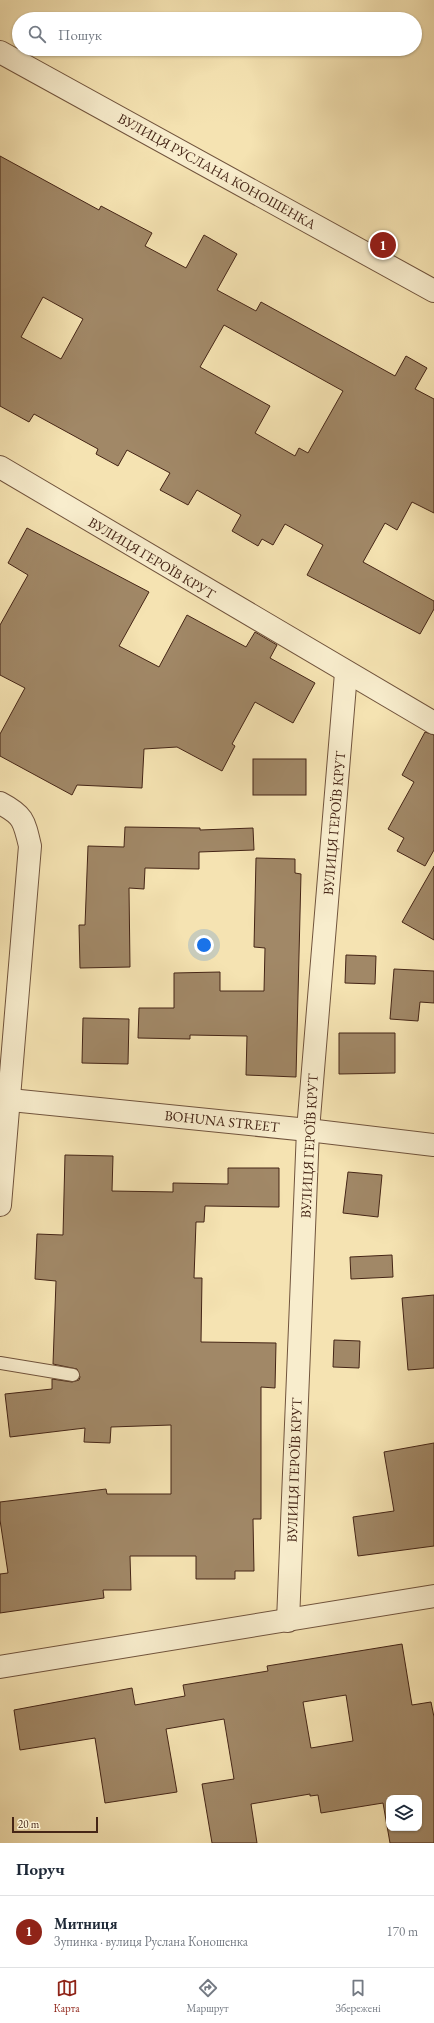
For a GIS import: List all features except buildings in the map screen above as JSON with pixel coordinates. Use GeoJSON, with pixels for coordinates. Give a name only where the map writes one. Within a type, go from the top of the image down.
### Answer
{"type":"FeatureCollection","features":[{"type":"Feature","properties":{"kind":"street","name":"ВУЛИЦЯ РУСЛАНА КОНОШЕНКА"},"geometry":{"type":"LineString","coordinates":[[0,52],[434,291]]}},
{"type":"Feature","properties":{"kind":"street","name":"ВУЛИЦЯ ГЕРОЇВ КРУТ"},"geometry":{"type":"LineString","coordinates":[[0,467],[346,673],[434,723]]}},
{"type":"Feature","properties":{"kind":"street","name":"ВУЛИЦЯ ГЕРОЇВ КРУТ"},"geometry":{"type":"LineString","coordinates":[[288,1621],[308,1130],[346,673]]}},
{"type":"Feature","properties":{"kind":"street"},"geometry":{"type":"LineString","coordinates":[[0,803],[16,812],[25,825],[30,846],[5,1100],[0,1205]]}},
{"type":"Feature","properties":{"kind":"street","name":"BOHUNA STREET"},"geometry":{"type":"LineString","coordinates":[[5,1100],[308,1130],[434,1145]]}},
{"type":"Feature","properties":{"kind":"street"},"geometry":{"type":"LineString","coordinates":[[0,1667],[434,1596]]}},
{"type":"Feature","properties":{"kind":"lane"},"geometry":{"type":"LineString","coordinates":[[0,1363],[73,1375]]}},
{"type":"Feature","properties":{"kind":"place","name":"Митниця"},"geometry":{"type":"Point","coordinates":[383,245]}}]}
